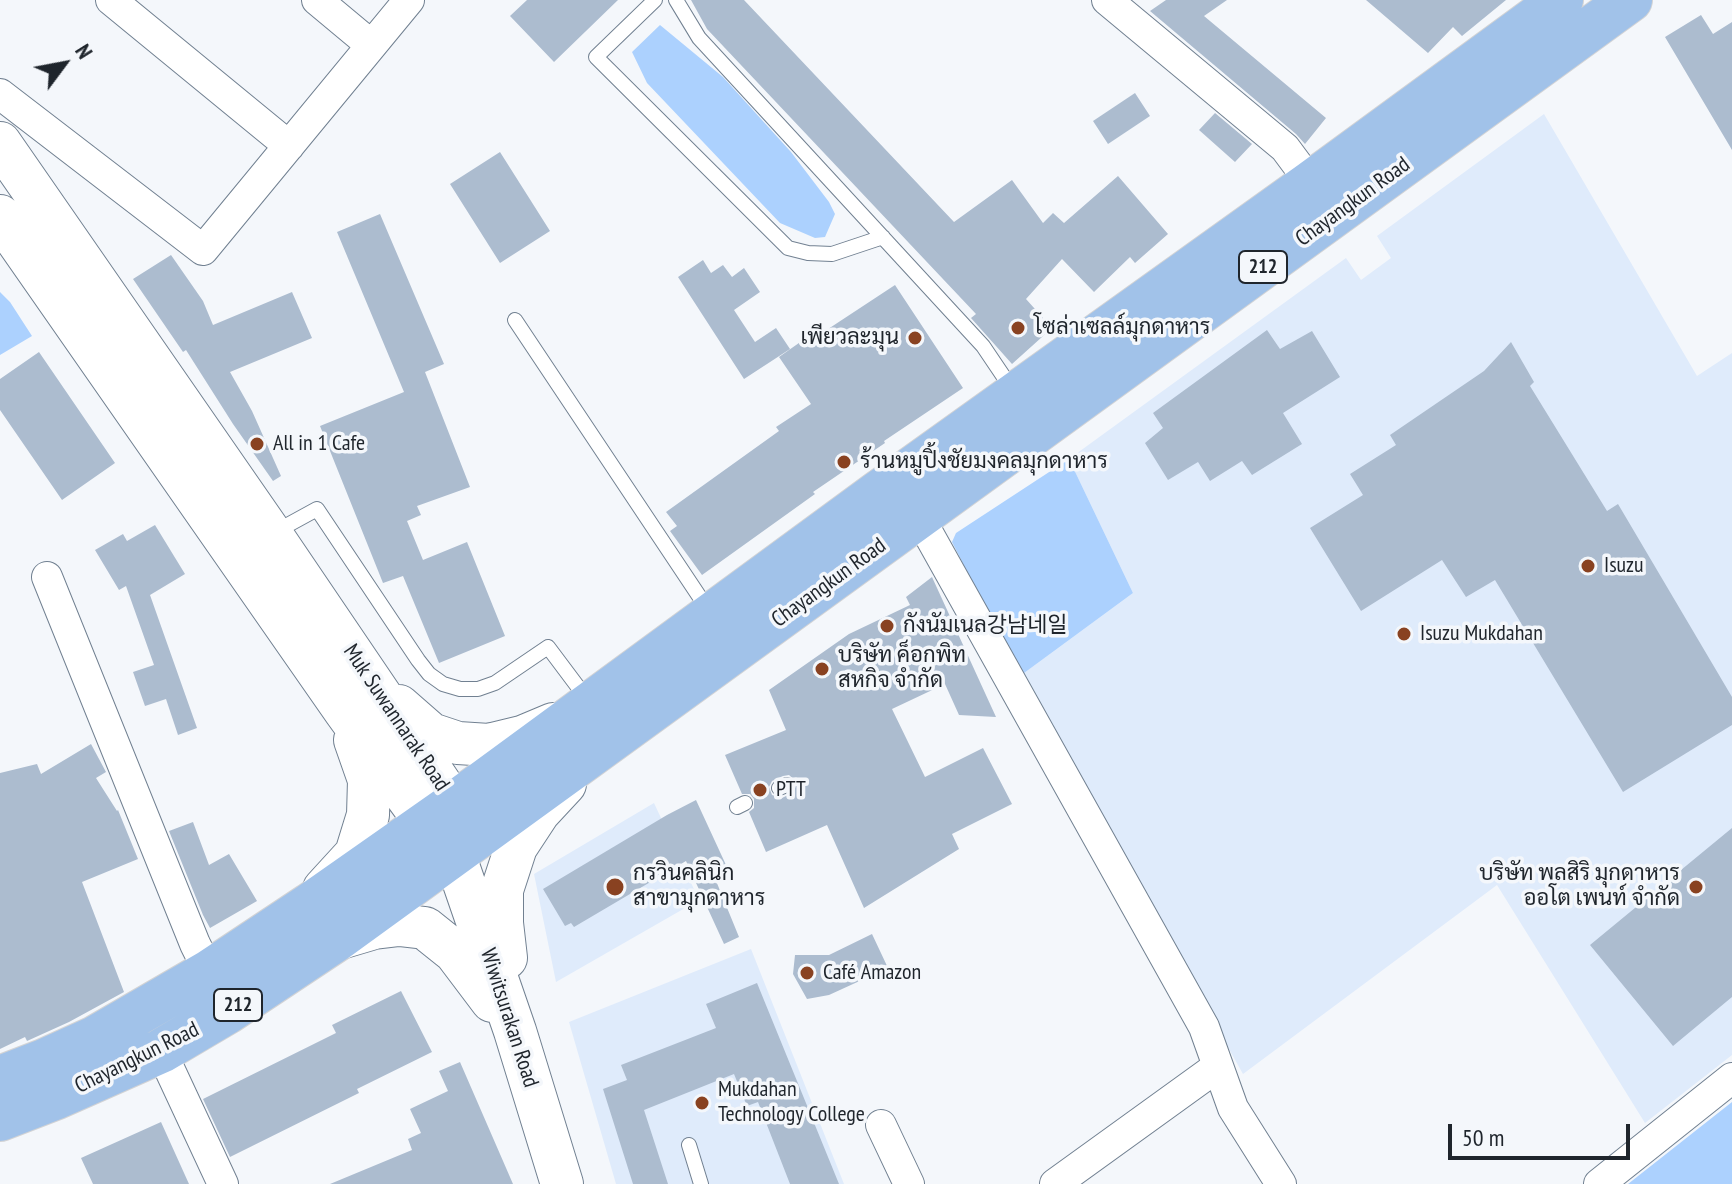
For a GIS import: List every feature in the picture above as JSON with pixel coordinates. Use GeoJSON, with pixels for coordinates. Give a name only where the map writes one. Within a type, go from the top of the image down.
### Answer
{"type":"FeatureCollection","features":[{"type":"Feature","properties":{"kind":"main road","name":"Chayangkun Road"},"geometry":{"type":"LineString","coordinates":[[589,721],[711,614],[1561,0]]}},
{"type":"Feature","properties":{"kind":"main road","name":"Chayangkun Road"},"geometry":{"type":"LineString","coordinates":[[0,1078],[95,1038],[209,972],[310,905],[445,827],[589,721],[919,517],[1622,2]]}},
{"type":"Feature","properties":{"kind":"main road","name":"Muk Suwannarak Road"},"geometry":{"type":"LineString","coordinates":[[0,143],[271,534],[359,698]]}},
{"type":"Feature","properties":{"kind":"main road","name":"Muk Suwannarak Road"},"geometry":{"type":"LineString","coordinates":[[0,216],[86,340],[359,698],[445,827]]}},
{"type":"Feature","properties":{"kind":"main road"},"geometry":{"type":"LineString","coordinates":[[86,340],[121,318]]}},
{"type":"Feature","properties":{"kind":"main road"},"geometry":{"type":"LineString","coordinates":[[359,698],[431,734],[458,743],[489,745],[589,721]]}},
{"type":"Feature","properties":{"kind":"main road"},"geometry":{"type":"LineString","coordinates":[[310,905],[356,854],[368,815],[369,780],[359,698]]}},
{"type":"Feature","properties":{"kind":"main road"},"geometry":{"type":"LineString","coordinates":[[515,1031],[502,923],[502,890],[516,847],[589,721]]}},
{"type":"Feature","properties":{"kind":"main road","name":"Chayangkun Road"},"geometry":{"type":"LineString","coordinates":[[0,1119],[161,1051],[227,1012],[337,939],[445,827]]}},
{"type":"Feature","properties":{"kind":"main road","name":"Wiwitsurakan Road"},"geometry":{"type":"LineString","coordinates":[[445,827],[515,1031],[562,1184]]}},
{"type":"Feature","properties":{"kind":"main road"},"geometry":{"type":"LineString","coordinates":[[337,939],[374,928],[399,925],[425,928],[455,952],[515,1031]]}},
{"type":"Feature","properties":{"kind":"street"},"geometry":{"type":"LineString","coordinates":[[111,0],[289,146]]}},
{"type":"Feature","properties":{"kind":"street"},"geometry":{"type":"LineString","coordinates":[[317,0],[371,45]]}},
{"type":"Feature","properties":{"kind":"street"},"geometry":{"type":"LineString","coordinates":[[0,94],[203,250],[409,0]]}},
{"type":"Feature","properties":{"kind":"street"},"geometry":{"type":"LineString","coordinates":[[1107,0],[1285,148],[1311,183]]}},
{"type":"Feature","properties":{"kind":"street"},"geometry":{"type":"LineString","coordinates":[[919,517],[1204,1027],[1233,1108],[1281,1184]]}},
{"type":"Feature","properties":{"kind":"street"},"geometry":{"type":"LineString","coordinates":[[47,577],[209,972]]}},
{"type":"Feature","properties":{"kind":"street"},"geometry":{"type":"LineString","coordinates":[[161,1051],[223,1184]]}},
{"type":"Feature","properties":{"kind":"street"},"geometry":{"type":"LineString","coordinates":[[1055,1184],[1217,1067]]}},
{"type":"Feature","properties":{"kind":"street"},"geometry":{"type":"LineString","coordinates":[[1599,1184],[1732,1078]]}},
{"type":"Feature","properties":{"kind":"street"},"geometry":{"type":"LineString","coordinates":[[881,1125],[909,1184]]}},
{"type":"Feature","properties":{"kind":"lane"},"geometry":{"type":"LineString","coordinates":[[655,0],[596,57],[788,248],[832,254],[883,237]]}},
{"type":"Feature","properties":{"kind":"lane"},"geometry":{"type":"LineString","coordinates":[[676,0],[699,38],[983,346],[1016,394]]}},
{"type":"Feature","properties":{"kind":"lane"},"geometry":{"type":"LineString","coordinates":[[515,320],[711,614]]}},
{"type":"Feature","properties":{"kind":"lane"},"geometry":{"type":"LineString","coordinates":[[271,534],[317,509],[429,674],[443,684],[460,689],[478,689],[495,683],[548,647],[589,721]]}},
{"type":"Feature","properties":{"kind":"lane"},"geometry":{"type":"LineString","coordinates":[[689,1145],[701,1184]]}},
{"type":"Feature","properties":{"kind":"shaded area"},"geometry":{"type":"Polygon","coordinates":[[[660,25],[723,77],[791,152],[835,214],[825,237],[815,238],[780,223],[647,83],[632,52],[660,25]]]}},
{"type":"Feature","properties":{"kind":"shaded area","name":"Isuzu Mukdahan"},"geometry":{"type":"Polygon","coordinates":[[[1544,114],[1697,376],[1732,353],[1732,1055],[1645,1123],[1497,885],[1243,1074],[1020,676],[1133,593],[1069,459],[1346,258],[1361,280],[1391,258],[1377,236],[1544,114]]]}},
{"type":"Feature","properties":{"kind":"shaded area"},"geometry":{"type":"Polygon","coordinates":[[[0,292],[32,336],[0,355],[0,292]]]}},
{"type":"Feature","properties":{"kind":"shaded area"},"geometry":{"type":"Polygon","coordinates":[[[1069,459],[1133,593],[1020,676],[952,542],[956,533],[1069,459]]]}},
{"type":"Feature","properties":{"kind":"shaded area","name":"กรวินคลินิก สาขามุกดาหาร"},"geometry":{"type":"Polygon","coordinates":[[[654,803],[699,900],[556,982],[534,874],[654,803]]]}},
{"type":"Feature","properties":{"kind":"shaded area","name":"Mukdahan Technology College"},"geometry":{"type":"Polygon","coordinates":[[[751,949],[844,1184],[616,1184],[569,1022],[751,949]]]}},
{"type":"Feature","properties":{"kind":"shaded area"},"geometry":{"type":"Polygon","coordinates":[[[1732,1102],[1732,1184],[1628,1184],[1732,1102]]]}},
{"type":"Feature","properties":{"kind":"building"},"geometry":{"type":"Polygon","coordinates":[[[527,0],[618,0],[554,62],[510,16],[527,0]]]}},
{"type":"Feature","properties":{"kind":"building"},"geometry":{"type":"Polygon","coordinates":[[[691,0],[744,0],[954,222],[1012,180],[1043,223],[1053,213],[1064,223],[1118,176],[1168,234],[1135,263],[1130,257],[1094,292],[1062,259],[1026,299],[1052,328],[1012,364],[971,318],[976,314],[707,29],[691,0]]]}},
{"type":"Feature","properties":{"kind":"building"},"geometry":{"type":"Polygon","coordinates":[[[1166,0],[1227,0],[1204,16],[1326,118],[1305,144],[1150,11],[1166,0]]]}},
{"type":"Feature","properties":{"kind":"building"},"geometry":{"type":"Polygon","coordinates":[[[1366,0],[1506,0],[1462,36],[1453,27],[1428,53],[1366,0]]]}},
{"type":"Feature","properties":{"kind":"building"},"geometry":{"type":"Polygon","coordinates":[[[1701,15],[1713,34],[1732,22],[1732,150],[1665,37],[1701,15]]]}},
{"type":"Feature","properties":{"kind":"building"},"geometry":{"type":"Polygon","coordinates":[[[1135,93],[1150,116],[1108,144],[1093,121],[1135,93]]]}},
{"type":"Feature","properties":{"kind":"building"},"geometry":{"type":"Polygon","coordinates":[[[1215,113],[1252,144],[1235,162],[1199,130],[1215,113]]]}},
{"type":"Feature","properties":{"kind":"building"},"geometry":{"type":"Polygon","coordinates":[[[500,152],[550,231],[500,263],[450,184],[500,152]]]}},
{"type":"Feature","properties":{"kind":"building"},"geometry":{"type":"Polygon","coordinates":[[[380,214],[444,364],[425,372],[470,487],[417,506],[421,515],[407,521],[423,560],[467,542],[505,636],[439,663],[403,576],[383,583],[320,426],[404,392],[337,232],[380,214]]]}},
{"type":"Feature","properties":{"kind":"building"},"geometry":{"type":"Polygon","coordinates":[[[171,255],[203,301],[213,325],[292,292],[312,338],[230,372],[252,411],[281,476],[273,481],[186,350],[183,352],[133,279],[171,255]]]}},
{"type":"Feature","properties":{"kind":"building"},"geometry":{"type":"Polygon","coordinates":[[[703,260],[711,273],[723,265],[732,277],[744,268],[760,292],[734,310],[755,342],[776,328],[790,349],[744,379],[678,277],[703,260]]]}},
{"type":"Feature","properties":{"kind":"building"},"geometry":{"type":"Polygon","coordinates":[[[895,285],[963,388],[884,441],[702,575],[670,531],[677,526],[666,512],[779,431],[776,427],[811,404],[779,357],[816,331],[819,335],[895,285]]]}},
{"type":"Feature","properties":{"kind":"building"},"geometry":{"type":"Polygon","coordinates":[[[1267,330],[1280,349],[1312,331],[1340,377],[1283,413],[1302,444],[1252,475],[1242,461],[1210,481],[1198,462],[1168,480],[1145,443],[1163,428],[1153,413],[1267,330]]]}},
{"type":"Feature","properties":{"kind":"building","name":"Isuzu"},"geometry":{"type":"Polygon","coordinates":[[[1511,342],[1534,382],[1530,386],[1607,511],[1618,504],[1732,697],[1732,725],[1623,792],[1495,580],[1466,597],[1442,560],[1361,611],[1310,528],[1363,495],[1350,474],[1396,445],[1390,435],[1484,371],[1511,342]]]}},
{"type":"Feature","properties":{"kind":"building"},"geometry":{"type":"Polygon","coordinates":[[[39,352],[115,463],[62,500],[0,410],[0,379],[39,352]]]}},
{"type":"Feature","properties":{"kind":"building"},"geometry":{"type":"Polygon","coordinates":[[[155,525],[185,574],[150,595],[197,728],[178,735],[166,699],[145,706],[133,672],[154,665],[126,586],[119,590],[95,550],[123,534],[127,541],[155,525]]]}},
{"type":"Feature","properties":{"kind":"building"},"geometry":{"type":"Polygon","coordinates":[[[932,577],[996,717],[959,715],[945,684],[892,709],[925,777],[983,748],[1012,804],[952,834],[959,849],[864,908],[827,825],[766,852],[749,812],[754,808],[754,799],[750,794],[742,794],[725,755],[786,730],[769,690],[849,634],[910,605],[906,597],[932,577]],[[789,775],[783,776],[772,781],[769,787],[772,795],[782,798],[794,792],[797,782],[789,775]]]}},
{"type":"Feature","properties":{"kind":"building"},"geometry":{"type":"Polygon","coordinates":[[[91,744],[106,772],[96,778],[118,810],[138,859],[82,882],[124,992],[69,1022],[0,1049],[0,773],[37,764],[41,774],[91,744]]]}},
{"type":"Feature","properties":{"kind":"building"},"geometry":{"type":"Polygon","coordinates":[[[696,800],[726,865],[712,871],[739,937],[724,944],[686,861],[574,927],[571,923],[565,926],[543,889],[696,800]]]}},
{"type":"Feature","properties":{"kind":"building"},"geometry":{"type":"Polygon","coordinates":[[[193,822],[209,865],[229,854],[257,901],[210,928],[169,831],[193,822]]]}},
{"type":"Feature","properties":{"kind":"building","name":"บริษัท พลสิริ มุกดาหาร ออโต เพนท์ จำกัด"},"geometry":{"type":"Polygon","coordinates":[[[1732,828],[1732,997],[1673,1046],[1590,945],[1732,828]]]}},
{"type":"Feature","properties":{"kind":"building"},"geometry":{"type":"Polygon","coordinates":[[[872,934],[888,968],[829,995],[807,999],[793,974],[795,955],[829,955],[872,934]]]}},
{"type":"Feature","properties":{"kind":"building"},"geometry":{"type":"Polygon","coordinates":[[[757,983],[839,1184],[790,1184],[758,1102],[747,1106],[734,1074],[644,1110],[668,1184],[633,1184],[603,1089],[627,1080],[621,1065],[716,1028],[706,1004],[757,983]]]}},
{"type":"Feature","properties":{"kind":"building"},"geometry":{"type":"Polygon","coordinates":[[[401,991],[432,1052],[357,1089],[359,1093],[230,1157],[203,1099],[336,1033],[332,1025],[401,991]]]}},
{"type":"Feature","properties":{"kind":"building"},"geometry":{"type":"Polygon","coordinates":[[[460,1062],[513,1184],[330,1184],[412,1150],[408,1139],[421,1133],[410,1109],[448,1091],[439,1071],[460,1062]]]}},
{"type":"Feature","properties":{"kind":"building"},"geometry":{"type":"Polygon","coordinates":[[[161,1122],[189,1184],[93,1184],[81,1158],[161,1122]]]}},
{"type":"Feature","properties":{"kind":"place","name":"โซล่าเซลล์มุกดาหาร"},"geometry":{"type":"Point","coordinates":[1018,328]}},
{"type":"Feature","properties":{"kind":"place","name":"เพียวละมุน"},"geometry":{"type":"Point","coordinates":[915,338]}},
{"type":"Feature","properties":{"kind":"place","name":"All in 1 Cafe"},"geometry":{"type":"Point","coordinates":[257,444]}},
{"type":"Feature","properties":{"kind":"place","name":"ร้านหมูปิ้งชัยมงคลมุกดาหาร"},"geometry":{"type":"Point","coordinates":[844,462]}},
{"type":"Feature","properties":{"kind":"place","name":"Isuzu"},"geometry":{"type":"Point","coordinates":[1588,566]}},
{"type":"Feature","properties":{"kind":"place","name":"กังนัมเนล강남네일"},"geometry":{"type":"Point","coordinates":[887,626]}},
{"type":"Feature","properties":{"kind":"place","name":"Isuzu Mukdahan"},"geometry":{"type":"Point","coordinates":[1404,634]}},
{"type":"Feature","properties":{"kind":"place","name":"บริษัท ค็อกพิท สหกิจ จำกัด"},"geometry":{"type":"Point","coordinates":[822,669]}},
{"type":"Feature","properties":{"kind":"place","name":"PTT"},"geometry":{"type":"Point","coordinates":[760,790]}},
{"type":"Feature","properties":{"kind":"place","name":"กรวินคลินิก สาขามุกดาหาร"},"geometry":{"type":"Point","coordinates":[615,887]}},
{"type":"Feature","properties":{"kind":"place","name":"บริษัท พลสิริ มุกดาหาร ออโต เพนท์ จำกัด"},"geometry":{"type":"Point","coordinates":[1696,887]}},
{"type":"Feature","properties":{"kind":"place","name":"Café Amazon"},"geometry":{"type":"Point","coordinates":[807,973]}},
{"type":"Feature","properties":{"kind":"place","name":"Mukdahan Technology College"},"geometry":{"type":"Point","coordinates":[702,1103]}}]}
